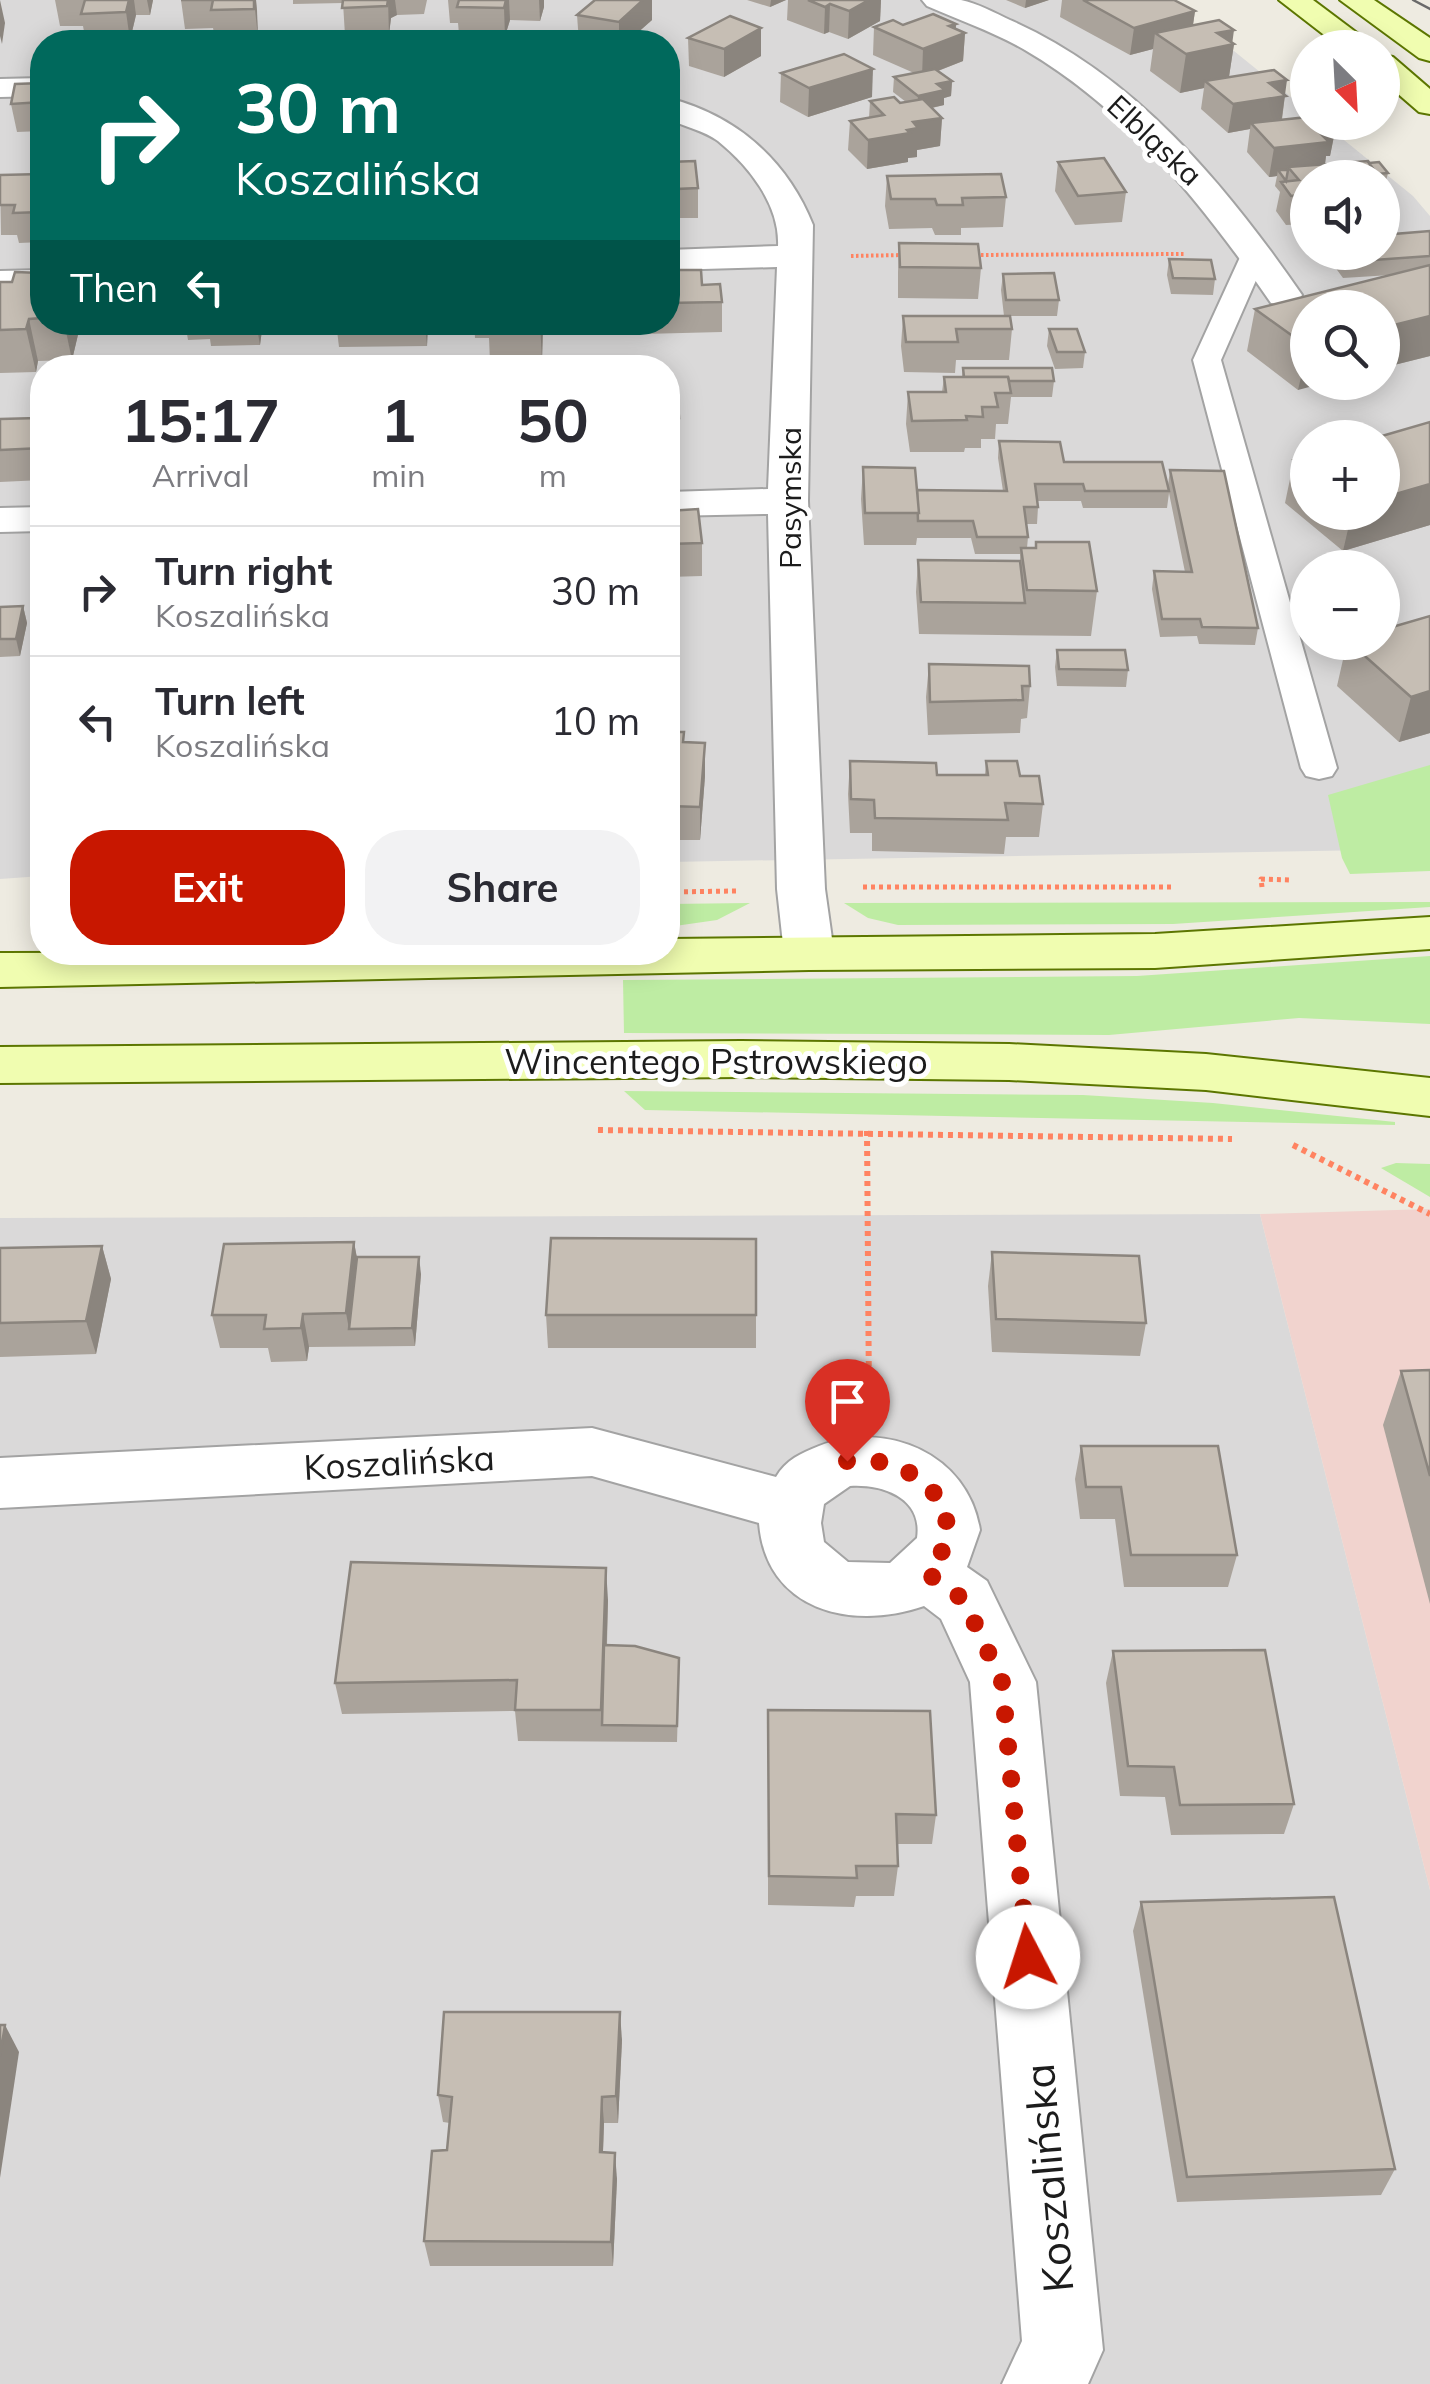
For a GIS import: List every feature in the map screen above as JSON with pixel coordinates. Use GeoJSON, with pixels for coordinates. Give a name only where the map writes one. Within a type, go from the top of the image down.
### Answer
{"type":"FeatureCollection","features":[{"type":"Feature","properties":{"kind":"main road"},"geometry":{"type":"LineString","coordinates":[[1294,0],[1336,30]]}},
{"type":"Feature","properties":{"kind":"main road"},"geometry":{"type":"LineString","coordinates":[[1355,0],[1430,52]]}},
{"type":"Feature","properties":{"kind":"main road"},"geometry":{"type":"LineString","coordinates":[[1400,79],[1430,105]]}},
{"type":"Feature","properties":{"kind":"main road"},"geometry":{"type":"LineString","coordinates":[[680,956],[1173,950],[1430,933]]}},
{"type":"Feature","properties":{"kind":"main road"},"geometry":{"type":"LineString","coordinates":[[0,970],[238,965]]}},
{"type":"Feature","properties":{"kind":"main road","name":"Wincentego Pstrowskiego"},"geometry":{"type":"LineString","coordinates":[[0,1065],[723,1059],[1009,1062],[1206,1072],[1430,1097]]}},
{"type":"Feature","properties":{"kind":"street","name":"Elbląska"},"geometry":{"type":"LineString","coordinates":[[937,0],[1035,44],[1131,110],[1200,179],[1284,295]]}},
{"type":"Feature","properties":{"kind":"street"},"geometry":{"type":"LineString","coordinates":[[0,88],[30,87]]}},
{"type":"Feature","properties":{"kind":"street","name":"Pasymska"},"geometry":{"type":"LineString","coordinates":[[680,113],[728,133],[784,194],[796,224],[788,501],[801,890],[809,953]]}},
{"type":"Feature","properties":{"kind":"street"},"geometry":{"type":"LineString","coordinates":[[680,260],[794,256]]}},
{"type":"Feature","properties":{"kind":"street"},"geometry":{"type":"LineString","coordinates":[[0,282],[30,281]]}},
{"type":"Feature","properties":{"kind":"street"},"geometry":{"type":"LineString","coordinates":[[680,504],[788,501]]}},
{"type":"Feature","properties":{"kind":"street"},"geometry":{"type":"LineString","coordinates":[[0,520],[30,519]]}},
{"type":"Feature","properties":{"kind":"street","name":"Koszalińska"},"geometry":{"type":"LineString","coordinates":[[0,1483],[592,1452],[790,1506]]}},
{"type":"Feature","properties":{"kind":"street"},"geometry":{"type":"LineString","coordinates":[[847,1461],[870,1461],[888,1462],[924,1480],[946,1509],[947,1544],[927,1573],[891,1592],[848,1590],[811,1571],[790,1540],[790,1506],[811,1478],[847,1461]]}},
{"type":"Feature","properties":{"kind":"street","name":"Koszalińska"},"geometry":{"type":"LineString","coordinates":[[927,1573],[964,1600],[1002,1682],[1063,2350],[1042,2384]]}},
{"type":"Feature","properties":{"kind":"lane"},"geometry":{"type":"LineString","coordinates":[[1255,254],[1206,360],[1319,768]]}},
{"type":"Feature","properties":{"kind":"path"},"geometry":{"type":"LineString","coordinates":[[967,255],[1255,254]]}},
{"type":"Feature","properties":{"kind":"path"},"geometry":{"type":"LineString","coordinates":[[794,256],[910,255]]}},
{"type":"Feature","properties":{"kind":"path"},"geometry":{"type":"LineString","coordinates":[[680,892],[1183,887]]}},
{"type":"Feature","properties":{"kind":"path"},"geometry":{"type":"LineString","coordinates":[[1242,887],[1262,887]]}},
{"type":"Feature","properties":{"kind":"path"},"geometry":{"type":"LineString","coordinates":[[598,1130],[1243,1139]]}},
{"type":"Feature","properties":{"kind":"path"},"geometry":{"type":"LineString","coordinates":[[867,1131],[870,1461]]}},
{"type":"Feature","properties":{"kind":"path"},"geometry":{"type":"LineString","coordinates":[[1301,1140],[1283,1140],[1430,1214]]}},
{"type":"Feature","properties":{"kind":"shaded area"},"geometry":{"type":"Polygon","coordinates":[[[0,0],[1141,0],[1213,34],[1290,96],[1290,140],[1344,140],[1369,160],[1290,160],[1290,270],[1400,270],[1400,185],[1430,216],[1430,849],[680,862],[680,355],[30,355],[30,877],[0,879],[0,0]]]}},
{"type":"Feature","properties":{"kind":"shaded area"},"geometry":{"type":"Polygon","coordinates":[[[1430,1209],[1430,1890],[1260,1214],[1430,1209]]]}},
{"type":"Feature","properties":{"kind":"shaded area"},"geometry":{"type":"Polygon","coordinates":[[[1260,1214],[1430,1890],[1430,2384],[0,2384],[0,1218],[1260,1214]]]}},
{"type":"Feature","properties":{"kind":"green space"},"geometry":{"type":"Polygon","coordinates":[[[1430,765],[1430,871],[1350,874],[1342,858],[1328,795],[1430,765]]]}},
{"type":"Feature","properties":{"kind":"green space"},"geometry":{"type":"Polygon","coordinates":[[[1430,902],[1430,907],[1173,924],[898,925],[868,918],[844,903],[1430,902]]]}},
{"type":"Feature","properties":{"kind":"green space"},"geometry":{"type":"Polygon","coordinates":[[[750,903],[717,920],[680,925],[680,904],[750,903]]]}},
{"type":"Feature","properties":{"kind":"green space"},"geometry":{"type":"Polygon","coordinates":[[[1430,956],[1430,1024],[1299,1018],[1109,1035],[624,1033],[623,980],[1137,976],[1430,956]]]}},
{"type":"Feature","properties":{"kind":"green space"},"geometry":{"type":"Polygon","coordinates":[[[624,1091],[1083,1095],[1213,1103],[1395,1125],[645,1110],[624,1091]]]}},
{"type":"Feature","properties":{"kind":"green space"},"geometry":{"type":"Polygon","coordinates":[[[1396,1163],[1430,1164],[1430,1197],[1381,1168],[1396,1163]]]}},
{"type":"Feature","properties":{"kind":"building"},"geometry":{"type":"Polygon","coordinates":[[[85,0],[129,0],[126,12],[81,14],[85,0]]]}},
{"type":"Feature","properties":{"kind":"building"},"geometry":{"type":"Polygon","coordinates":[[[213,0],[254,0],[254,9],[211,10],[213,0]]]}},
{"type":"Feature","properties":{"kind":"building"},"geometry":{"type":"Polygon","coordinates":[[[343,0],[388,0],[387,6],[342,8],[343,0]]]}},
{"type":"Feature","properties":{"kind":"building"},"geometry":{"type":"Polygon","coordinates":[[[459,0],[506,0],[504,8],[457,7],[459,0]]]}},
{"type":"Feature","properties":{"kind":"building"},"geometry":{"type":"Polygon","coordinates":[[[595,0],[643,0],[619,22],[577,15],[595,0]]]}},
{"type":"Feature","properties":{"kind":"building"},"geometry":{"type":"Polygon","coordinates":[[[808,0],[869,0],[849,11],[808,0]]]}},
{"type":"Feature","properties":{"kind":"building"},"geometry":{"type":"Polygon","coordinates":[[[1083,0],[1174,0],[1195,11],[1134,28],[1083,0]]]}},
{"type":"Feature","properties":{"kind":"building"},"geometry":{"type":"Polygon","coordinates":[[[933,14],[956,24],[949,26],[965,33],[923,49],[874,27],[893,20],[903,25],[933,14]]]}},
{"type":"Feature","properties":{"kind":"building"},"geometry":{"type":"Polygon","coordinates":[[[730,16],[761,28],[724,49],[688,38],[730,16]]]}},
{"type":"Feature","properties":{"kind":"building"},"geometry":{"type":"Polygon","coordinates":[[[1219,20],[1234,30],[1217,33],[1234,44],[1186,54],[1155,33],[1219,20]]]}},
{"type":"Feature","properties":{"kind":"building"},"geometry":{"type":"Polygon","coordinates":[[[844,54],[873,69],[809,88],[781,73],[844,54]]]}},
{"type":"Feature","properties":{"kind":"building"},"geometry":{"type":"Polygon","coordinates":[[[935,69],[952,81],[937,84],[945,90],[918,96],[894,77],[935,69]]]}},
{"type":"Feature","properties":{"kind":"building"},"geometry":{"type":"Polygon","coordinates":[[[1274,70],[1287,80],[1269,83],[1286,96],[1233,104],[1205,81],[1274,70]]]}},
{"type":"Feature","properties":{"kind":"building"},"geometry":{"type":"Polygon","coordinates":[[[30,83],[30,103],[11,104],[15,84],[30,83]]]}},
{"type":"Feature","properties":{"kind":"building"},"geometry":{"type":"Polygon","coordinates":[[[894,97],[900,103],[923,99],[942,118],[913,122],[918,128],[907,130],[910,133],[868,140],[850,121],[884,115],[870,101],[894,97]]]}},
{"type":"Feature","properties":{"kind":"building"},"geometry":{"type":"Polygon","coordinates":[[[1290,119],[1290,140],[1329,142],[1274,148],[1251,123],[1290,119]]]}},
{"type":"Feature","properties":{"kind":"building"},"geometry":{"type":"Polygon","coordinates":[[[1104,158],[1126,192],[1078,196],[1058,162],[1104,158]]]}},
{"type":"Feature","properties":{"kind":"building"},"geometry":{"type":"Polygon","coordinates":[[[695,161],[698,188],[680,189],[680,162],[695,161]]]}},
{"type":"Feature","properties":{"kind":"building"},"geometry":{"type":"Polygon","coordinates":[[[30,174],[30,212],[13,213],[15,205],[0,205],[0,175],[30,174]]]}},
{"type":"Feature","properties":{"kind":"building"},"geometry":{"type":"Polygon","coordinates":[[[1001,174],[1006,197],[962,198],[963,205],[937,205],[935,199],[891,199],[887,176],[1001,174]]]}},
{"type":"Feature","properties":{"kind":"building"},"geometry":{"type":"Polygon","coordinates":[[[1430,231],[1430,256],[1400,258],[1400,234],[1430,231]]]}},
{"type":"Feature","properties":{"kind":"building"},"geometry":{"type":"Polygon","coordinates":[[[899,243],[978,244],[981,268],[900,267],[899,243]]]}},
{"type":"Feature","properties":{"kind":"building"},"geometry":{"type":"Polygon","coordinates":[[[1169,259],[1211,260],[1215,279],[1173,278],[1169,259]]]}},
{"type":"Feature","properties":{"kind":"building"},"geometry":{"type":"Polygon","coordinates":[[[1430,265],[1430,316],[1400,324],[1400,290],[1331,290],[1430,265]]]}},
{"type":"Feature","properties":{"kind":"building"},"geometry":{"type":"Polygon","coordinates":[[[680,270],[701,270],[702,285],[720,284],[722,302],[680,303],[680,270]]]}},
{"type":"Feature","properties":{"kind":"building"},"geometry":{"type":"Polygon","coordinates":[[[15,272],[30,273],[30,319],[26,329],[0,330],[0,282],[12,282],[15,272]]]}},
{"type":"Feature","properties":{"kind":"building"},"geometry":{"type":"Polygon","coordinates":[[[1054,273],[1059,300],[1006,300],[1003,274],[1054,273]]]}},
{"type":"Feature","properties":{"kind":"building"},"geometry":{"type":"Polygon","coordinates":[[[1290,300],[1290,334],[1255,309],[1290,300]]]}},
{"type":"Feature","properties":{"kind":"building"},"geometry":{"type":"Polygon","coordinates":[[[903,316],[1010,316],[1012,329],[956,329],[958,342],[906,342],[903,316]]]}},
{"type":"Feature","properties":{"kind":"building"},"geometry":{"type":"Polygon","coordinates":[[[1049,329],[1077,329],[1085,352],[1057,352],[1049,329]]]}},
{"type":"Feature","properties":{"kind":"building"},"geometry":{"type":"Polygon","coordinates":[[[963,368],[1052,368],[1054,381],[964,377],[963,368]]]}},
{"type":"Feature","properties":{"kind":"building"},"geometry":{"type":"Polygon","coordinates":[[[944,377],[1008,377],[1011,393],[995,393],[998,407],[982,407],[983,417],[912,421],[908,392],[946,392],[944,377]]]}},
{"type":"Feature","properties":{"kind":"building"},"geometry":{"type":"Polygon","coordinates":[[[30,418],[30,449],[0,450],[0,419],[30,418]]]}},
{"type":"Feature","properties":{"kind":"building"},"geometry":{"type":"Polygon","coordinates":[[[1430,422],[1430,484],[1400,493],[1400,431],[1430,422]]]}},
{"type":"Feature","properties":{"kind":"building"},"geometry":{"type":"Polygon","coordinates":[[[999,441],[1060,442],[1064,462],[1162,462],[1169,491],[1085,491],[1083,484],[1035,484],[1038,507],[1024,507],[1028,537],[977,537],[973,521],[918,521],[917,490],[1007,491],[999,441]]]}},
{"type":"Feature","properties":{"kind":"building"},"geometry":{"type":"Polygon","coordinates":[[[863,467],[915,468],[919,513],[865,513],[863,467]]]}},
{"type":"Feature","properties":{"kind":"building"},"geometry":{"type":"Polygon","coordinates":[[[1170,470],[1224,471],[1258,628],[1202,627],[1200,619],[1162,619],[1154,571],[1192,572],[1170,470]]]}},
{"type":"Feature","properties":{"kind":"building"},"geometry":{"type":"Polygon","coordinates":[[[698,509],[702,543],[680,544],[680,510],[698,509]]]}},
{"type":"Feature","properties":{"kind":"building"},"geometry":{"type":"Polygon","coordinates":[[[1036,542],[1089,542],[1097,591],[1027,590],[1021,548],[1036,548],[1036,542]]]}},
{"type":"Feature","properties":{"kind":"building"},"geometry":{"type":"Polygon","coordinates":[[[918,560],[1020,561],[1025,603],[921,602],[918,560]]]}},
{"type":"Feature","properties":{"kind":"building"},"geometry":{"type":"Polygon","coordinates":[[[23,606],[16,639],[0,639],[0,607],[23,606]]]}},
{"type":"Feature","properties":{"kind":"building"},"geometry":{"type":"Polygon","coordinates":[[[1430,616],[1430,691],[1411,697],[1369,660],[1400,660],[1400,625],[1430,616]]]}},
{"type":"Feature","properties":{"kind":"building"},"geometry":{"type":"Polygon","coordinates":[[[1057,650],[1125,650],[1128,670],[1059,669],[1057,650]]]}},
{"type":"Feature","properties":{"kind":"building"},"geometry":{"type":"Polygon","coordinates":[[[929,664],[1029,666],[1030,686],[1022,686],[1023,700],[930,702],[929,664]]]}},
{"type":"Feature","properties":{"kind":"building"},"geometry":{"type":"Polygon","coordinates":[[[680,732],[684,732],[683,742],[705,743],[700,807],[680,806],[680,732]]]}},
{"type":"Feature","properties":{"kind":"building"},"geometry":{"type":"Polygon","coordinates":[[[850,761],[936,763],[937,775],[988,775],[986,761],[1017,761],[1020,776],[1039,776],[1043,804],[1005,803],[1008,820],[875,818],[874,800],[851,799],[850,761]]]}},
{"type":"Feature","properties":{"kind":"building"},"geometry":{"type":"Polygon","coordinates":[[[551,1238],[756,1239],[756,1315],[546,1315],[551,1238]]]}},
{"type":"Feature","properties":{"kind":"building"},"geometry":{"type":"Polygon","coordinates":[[[354,1242],[346,1313],[303,1314],[301,1328],[264,1329],[266,1315],[212,1315],[224,1244],[354,1242]]]}},
{"type":"Feature","properties":{"kind":"building"},"geometry":{"type":"Polygon","coordinates":[[[102,1246],[86,1321],[0,1323],[0,1248],[102,1246]]]}},
{"type":"Feature","properties":{"kind":"building"},"geometry":{"type":"Polygon","coordinates":[[[992,1252],[1139,1256],[1146,1323],[996,1319],[992,1252]]]}},
{"type":"Feature","properties":{"kind":"building"},"geometry":{"type":"Polygon","coordinates":[[[357,1257],[419,1257],[412,1328],[349,1329],[357,1257]]]}},
{"type":"Feature","properties":{"kind":"building"},"geometry":{"type":"Polygon","coordinates":[[[1430,1370],[1430,1476],[1401,1371],[1430,1370]]]}},
{"type":"Feature","properties":{"kind":"building"},"geometry":{"type":"Polygon","coordinates":[[[1081,1446],[1218,1446],[1237,1555],[1131,1555],[1121,1487],[1086,1487],[1081,1446]]]}},
{"type":"Feature","properties":{"kind":"building"},"geometry":{"type":"Polygon","coordinates":[[[351,1562],[606,1568],[601,1710],[515,1710],[517,1680],[335,1683],[351,1562]]]}},
{"type":"Feature","properties":{"kind":"building"},"geometry":{"type":"Polygon","coordinates":[[[604,1645],[635,1646],[679,1658],[677,1726],[602,1725],[604,1645]]]}},
{"type":"Feature","properties":{"kind":"building"},"geometry":{"type":"Polygon","coordinates":[[[1265,1650],[1294,1804],[1180,1805],[1174,1767],[1128,1766],[1113,1651],[1265,1650]]]}},
{"type":"Feature","properties":{"kind":"building"},"geometry":{"type":"Polygon","coordinates":[[[768,1710],[930,1711],[936,1815],[896,1814],[898,1866],[856,1866],[857,1878],[769,1876],[768,1710]]]}},
{"type":"Feature","properties":{"kind":"building"},"geometry":{"type":"Polygon","coordinates":[[[1334,1897],[1395,2169],[1187,2177],[1141,1902],[1334,1897]]]}},
{"type":"Feature","properties":{"kind":"building"},"geometry":{"type":"Polygon","coordinates":[[[444,2012],[620,2012],[616,2096],[602,2097],[600,2152],[615,2153],[611,2242],[424,2241],[432,2151],[447,2150],[452,2097],[438,2095],[444,2012]]]}},
{"type":"Feature","properties":{"kind":"building"},"geometry":{"type":"Polygon","coordinates":[[[0,2025],[5,2025],[0,2056],[0,2025]]]}},
{"type":"Feature","properties":{"kind":"tram line"},"geometry":{"type":"LineString","coordinates":[[1413,0],[1430,9]]}},
{"type":"Feature","properties":{"kind":"route"},"geometry":{"type":"LineString","coordinates":[[847,1461],[888,1462],[924,1480],[946,1509],[947,1544],[927,1573],[964,1600],[1002,1682],[1028,1957]]}}]}
